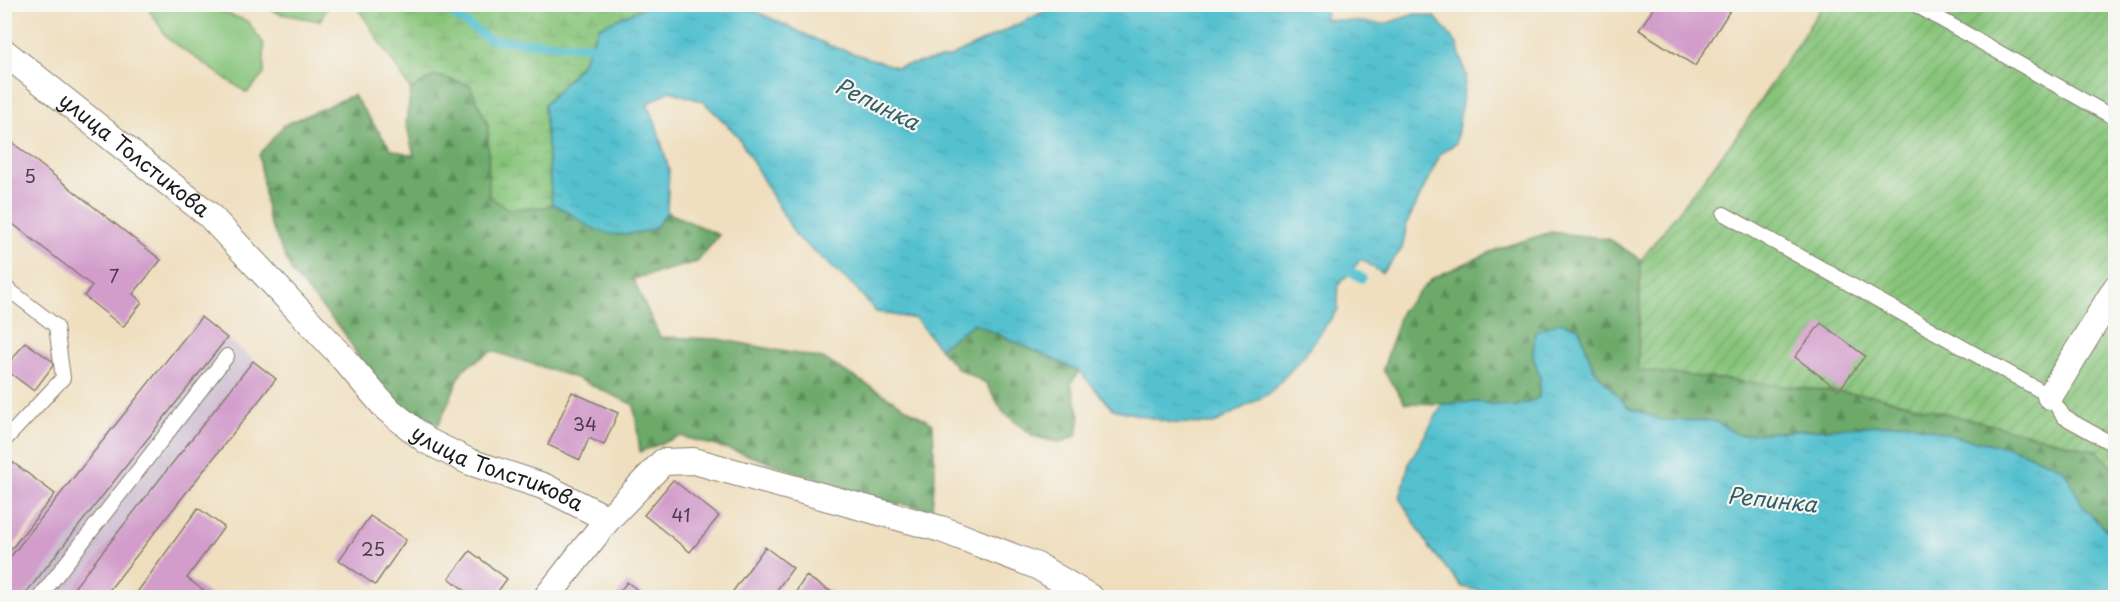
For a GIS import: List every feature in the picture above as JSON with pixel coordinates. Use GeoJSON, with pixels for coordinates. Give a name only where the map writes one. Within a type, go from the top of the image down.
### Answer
{"type":"FeatureCollection","features":[{"type":"Feature","properties":{"kind":"street","name":"улица Толстикова"},"geometry":{"type":"LineString","coordinates":[[4,52],[209,215],[336,350],[386,408],[427,441],[470,462],[543,486],[608,519],[663,462],[694,461],[941,530],[1037,566],[1091,597]]}},
{"type":"Feature","properties":{"kind":"street"},"geometry":{"type":"LineString","coordinates":[[2050,396],[2115,288]]}},
{"type":"Feature","properties":{"kind":"street"},"geometry":{"type":"LineString","coordinates":[[546,597],[608,519]]}},
{"type":"Feature","properties":{"kind":"lane"},"geometry":{"type":"LineString","coordinates":[[1914,4],[2115,119]]}},
{"type":"Feature","properties":{"kind":"lane"},"geometry":{"type":"LineString","coordinates":[[1725,214],[2050,396],[2064,417],[2115,446]]}},
{"type":"Feature","properties":{"kind":"lane"},"geometry":{"type":"LineString","coordinates":[[4,286],[56,326],[63,378],[4,441]]}},
{"type":"Feature","properties":{"kind":"lane"},"geometry":{"type":"LineString","coordinates":[[39,597],[227,356]]}},
{"type":"Feature","properties":{"kind":"shaded area"},"geometry":{"type":"Polygon","coordinates":[[[201,317],[276,379],[103,597],[5,597],[4,565],[201,317]]]}},
{"type":"Feature","properties":{"kind":"green space"},"geometry":{"type":"Polygon","coordinates":[[[329,4],[320,21],[281,14],[261,5],[329,4]]]}},
{"type":"Feature","properties":{"kind":"green space"},"geometry":{"type":"Polygon","coordinates":[[[146,5],[215,5],[217,10],[247,21],[264,44],[264,74],[247,93],[168,39],[146,5]]]}},
{"type":"Feature","properties":{"kind":"green space"},"geometry":{"type":"Polygon","coordinates":[[[356,5],[652,5],[599,27],[582,64],[544,105],[552,204],[545,207],[508,209],[489,196],[488,125],[470,85],[435,75],[411,90],[356,5]]]}},
{"type":"Feature","properties":{"kind":"green space"},"geometry":{"type":"Polygon","coordinates":[[[1823,5],[2115,5],[2115,469],[2097,451],[1877,396],[1638,370],[1641,260],[1739,133],[1823,5]]]}},
{"type":"Feature","properties":{"kind":"green space"},"geometry":{"type":"Polygon","coordinates":[[[435,75],[470,85],[488,125],[489,197],[545,207],[552,204],[568,210],[581,221],[654,229],[667,212],[719,235],[697,262],[633,279],[660,337],[718,339],[824,359],[933,424],[935,475],[932,509],[879,501],[742,453],[680,436],[640,452],[634,405],[576,378],[492,351],[463,369],[439,424],[381,395],[345,334],[292,273],[268,218],[259,155],[284,125],[353,95],[391,149],[414,156],[406,122],[411,90],[435,75]]]}},
{"type":"Feature","properties":{"kind":"green space"},"geometry":{"type":"Polygon","coordinates":[[[1551,232],[1609,239],[1641,260],[1638,370],[1877,396],[2097,451],[2115,469],[2115,539],[2084,508],[2063,468],[2009,447],[1965,439],[1908,423],[1738,435],[1714,421],[1661,420],[1628,407],[1593,368],[1579,328],[1533,356],[1540,377],[1539,398],[1514,407],[1478,402],[1405,403],[1383,370],[1401,311],[1433,278],[1500,248],[1551,232]]]}},
{"type":"Feature","properties":{"kind":"green space"},"geometry":{"type":"Polygon","coordinates":[[[974,323],[1079,371],[1071,384],[1080,416],[1077,435],[1060,443],[1033,436],[1003,412],[986,383],[958,369],[939,348],[974,323]]]}},
{"type":"Feature","properties":{"kind":"water"},"geometry":{"type":"Polygon","coordinates":[[[652,4],[742,5],[828,45],[896,67],[950,57],[1058,5],[1326,5],[1325,19],[1384,24],[1415,14],[1435,17],[1457,44],[1466,75],[1456,143],[1441,153],[1407,223],[1402,249],[1382,273],[1361,259],[1338,286],[1338,309],[1303,357],[1270,393],[1213,424],[1172,423],[1113,409],[1079,371],[974,323],[939,348],[916,319],[876,312],[855,287],[796,236],[737,135],[704,102],[670,91],[647,104],[656,124],[669,170],[667,212],[654,229],[625,234],[599,231],[552,204],[544,105],[582,64],[599,27],[652,4]]]}},
{"type":"Feature","properties":{"kind":"water"},"geometry":{"type":"Polygon","coordinates":[[[1560,322],[1579,328],[1593,368],[1628,407],[1661,420],[1714,421],[1739,435],[1908,423],[1965,439],[2009,447],[2063,468],[2084,508],[2115,539],[2115,597],[1515,598],[1462,587],[1430,548],[1400,499],[1409,463],[1443,404],[1478,402],[1514,407],[1539,398],[1540,377],[1533,356],[1535,331],[1560,322]]]}},
{"type":"Feature","properties":{"kind":"building"},"geometry":{"type":"Polygon","coordinates":[[[1656,4],[1734,4],[1695,66],[1639,30],[1656,4]]]}},
{"type":"Feature","properties":{"kind":"building"},"geometry":{"type":"Polygon","coordinates":[[[4,136],[161,260],[133,294],[142,302],[123,327],[84,296],[92,286],[4,217],[4,136]]]}},
{"type":"Feature","properties":{"kind":"building"},"geometry":{"type":"Polygon","coordinates":[[[201,317],[227,338],[22,598],[4,598],[4,565],[201,317]]]}},
{"type":"Feature","properties":{"kind":"building"},"geometry":{"type":"Polygon","coordinates":[[[1821,323],[1865,356],[1839,390],[1795,357],[1821,323]]]}},
{"type":"Feature","properties":{"kind":"building"},"geometry":{"type":"Polygon","coordinates":[[[25,342],[55,363],[34,391],[5,369],[25,342]]]}},
{"type":"Feature","properties":{"kind":"building"},"geometry":{"type":"Polygon","coordinates":[[[253,361],[276,379],[103,598],[66,598],[253,361]]]}},
{"type":"Feature","properties":{"kind":"building"},"geometry":{"type":"Polygon","coordinates":[[[572,392],[618,413],[604,445],[589,438],[580,460],[548,445],[572,392]]]}},
{"type":"Feature","properties":{"kind":"building"},"geometry":{"type":"Polygon","coordinates":[[[11,461],[55,494],[4,558],[4,469],[11,461]]]}},
{"type":"Feature","properties":{"kind":"building"},"geometry":{"type":"Polygon","coordinates":[[[673,480],[719,516],[690,552],[644,515],[673,480]]]}},
{"type":"Feature","properties":{"kind":"building"},"geometry":{"type":"Polygon","coordinates":[[[198,508],[224,527],[187,578],[214,598],[133,598],[198,508]]]}},
{"type":"Feature","properties":{"kind":"building"},"geometry":{"type":"Polygon","coordinates":[[[370,516],[406,540],[375,585],[339,560],[370,516]]]}},
{"type":"Feature","properties":{"kind":"building"},"geometry":{"type":"Polygon","coordinates":[[[765,547],[793,568],[771,598],[728,598],[765,547]]]}},
{"type":"Feature","properties":{"kind":"building"},"geometry":{"type":"Polygon","coordinates":[[[470,551],[507,579],[493,598],[474,598],[449,578],[470,551]]]}},
{"type":"Feature","properties":{"kind":"building"},"geometry":{"type":"Polygon","coordinates":[[[806,576],[841,598],[792,598],[806,576]]]}},
{"type":"Feature","properties":{"kind":"building"},"geometry":{"type":"Polygon","coordinates":[[[627,582],[648,598],[615,598],[627,582]]]}},
{"type":"Feature","properties":{"kind":"waterway","name":"Репинка"},"geometry":{"type":"LineString","coordinates":[[437,4],[491,40],[601,47]]}},
{"type":"Feature","properties":{"kind":"waterway","name":"Репинка"},"geometry":{"type":"LineString","coordinates":[[1341,266],[1362,278]]}}]}
